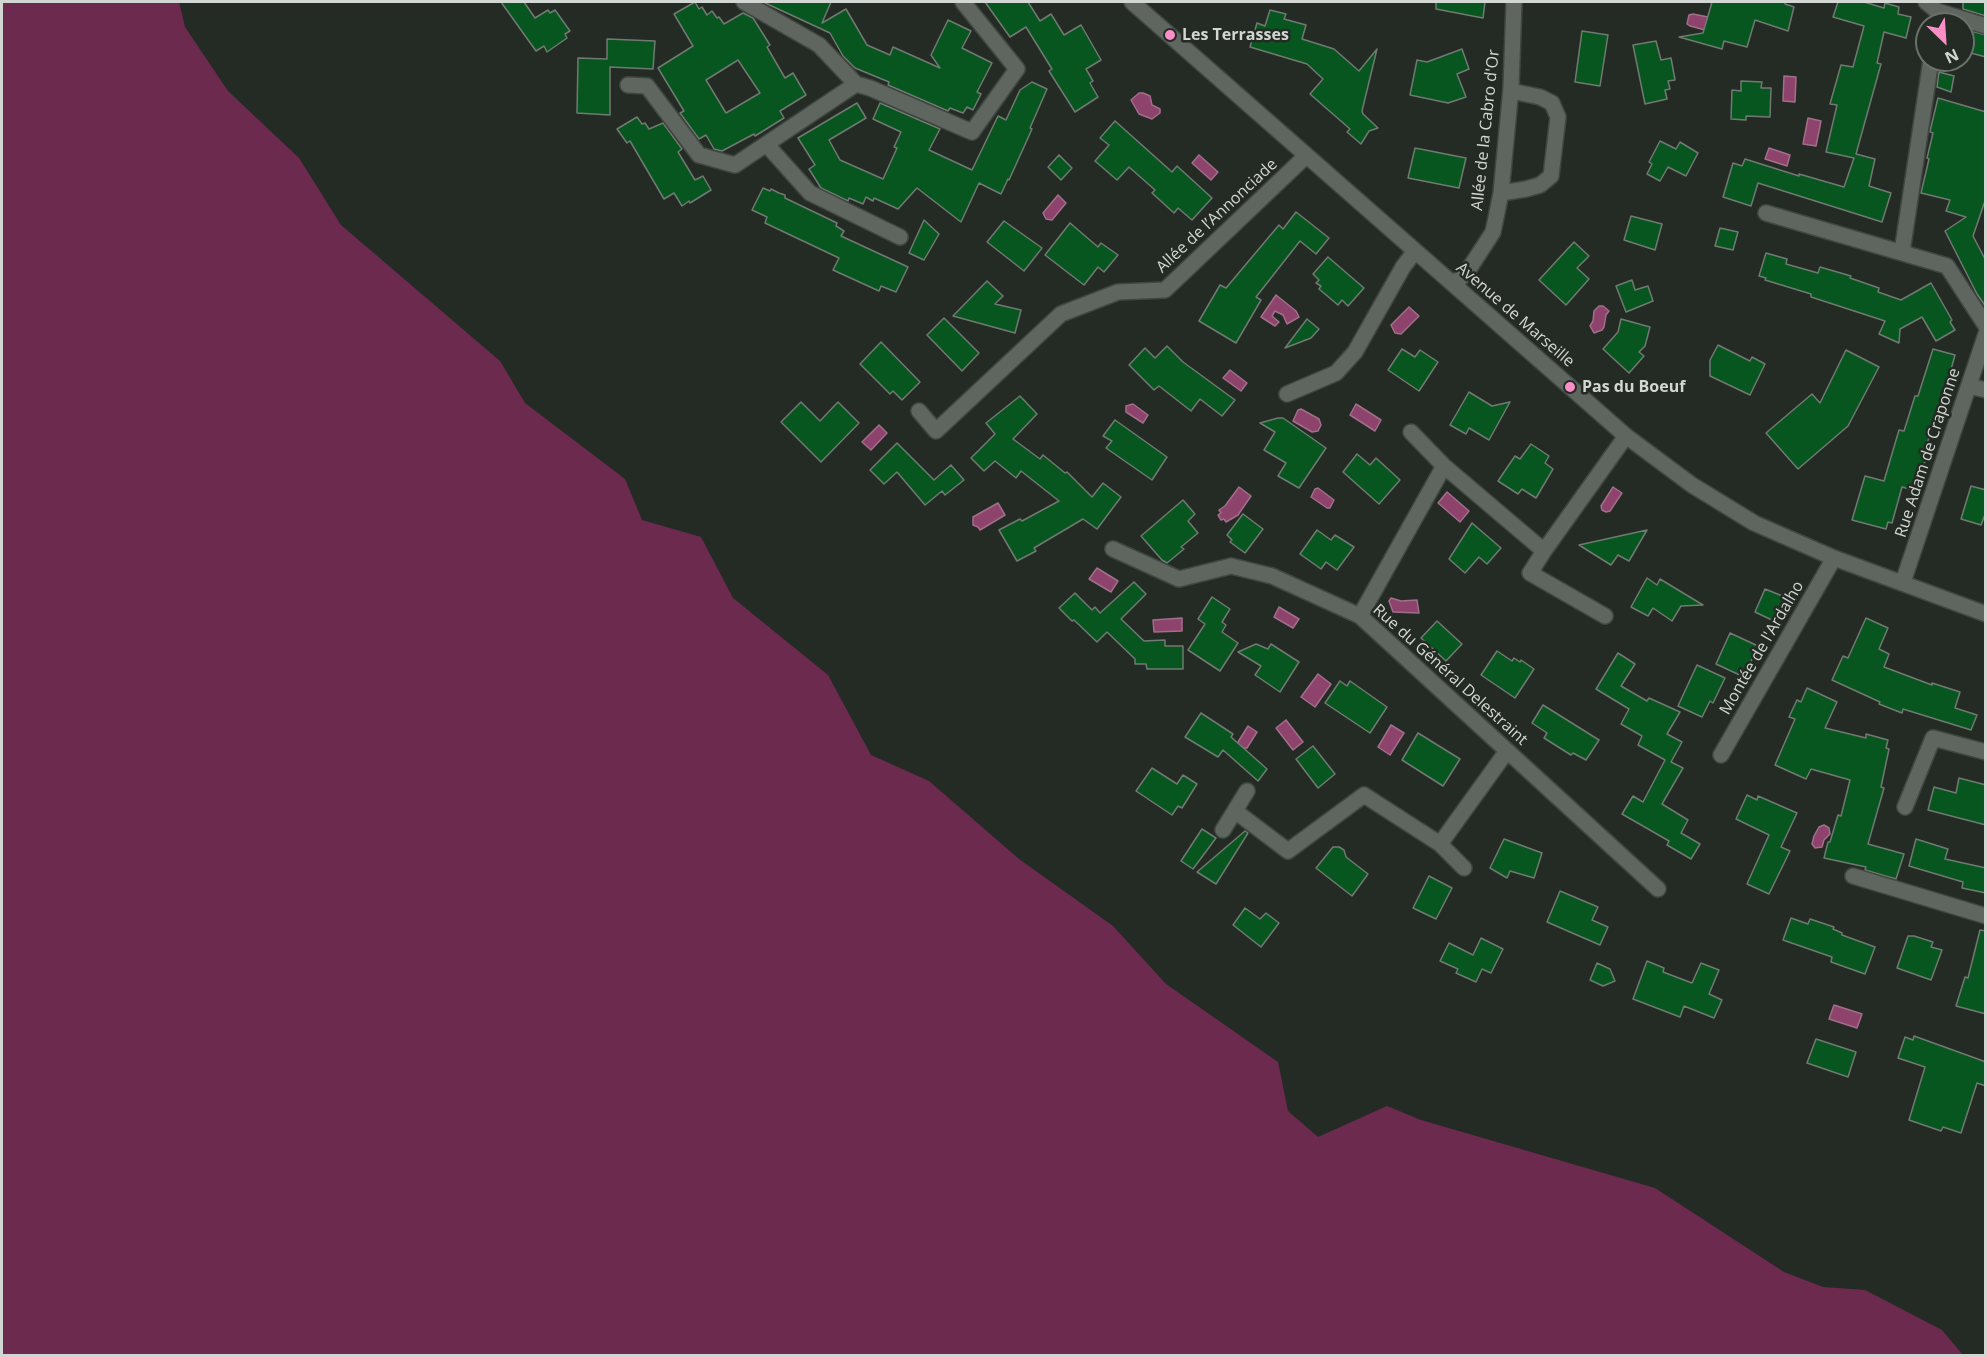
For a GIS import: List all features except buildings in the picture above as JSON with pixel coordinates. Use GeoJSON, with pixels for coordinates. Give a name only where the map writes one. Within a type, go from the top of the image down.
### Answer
{"type":"FeatureCollection","features":[{"type":"Feature","properties":{"kind":"street"},"geometry":{"type":"LineString","coordinates":[[744,2],[819,45],[856,84],[972,132],[1017,69],[963,2]]}},
{"type":"Feature","properties":{"kind":"street","name":"Avenue de Marseille"},"geometry":{"type":"LineString","coordinates":[[1132,2],[1626,436],[1692,485],[1754,523],[1834,558],[1986,614]]}},
{"type":"Feature","properties":{"kind":"street","name":"Allée de la Cabro d'Or"},"geometry":{"type":"LineString","coordinates":[[1454,285],[1469,269],[1493,232],[1501,193],[1511,91],[1514,2]]}},
{"type":"Feature","properties":{"kind":"street"},"geometry":{"type":"LineString","coordinates":[[1934,9],[1986,26]]}},
{"type":"Feature","properties":{"kind":"street"},"geometry":{"type":"LineString","coordinates":[[1902,252],[1929,72]]}},
{"type":"Feature","properties":{"kind":"street"},"geometry":{"type":"LineString","coordinates":[[628,85],[647,86],[699,155],[735,165],[856,84]]}},
{"type":"Feature","properties":{"kind":"street"},"geometry":{"type":"LineString","coordinates":[[1501,193],[1540,185],[1551,176],[1558,117],[1552,103],[1540,97],[1511,91]]}},
{"type":"Feature","properties":{"kind":"street"},"geometry":{"type":"LineString","coordinates":[[767,145],[810,193],[900,237]]}},
{"type":"Feature","properties":{"kind":"street","name":"Allée de l’Annonciade"},"geometry":{"type":"LineString","coordinates":[[919,411],[936,431],[1061,314],[1118,292],[1165,290],[1306,156]]}},
{"type":"Feature","properties":{"kind":"street"},"geometry":{"type":"LineString","coordinates":[[1766,213],[1947,266],[1986,326]]}},
{"type":"Feature","properties":{"kind":"street"},"geometry":{"type":"LineString","coordinates":[[1287,394],[1336,372],[1355,352],[1402,267],[1415,251]]}},
{"type":"Feature","properties":{"kind":"street","name":"Rue Adam de Craponne"},"geometry":{"type":"LineString","coordinates":[[1904,582],[1986,334]]}},
{"type":"Feature","properties":{"kind":"street"},"geometry":{"type":"LineString","coordinates":[[1969,386],[1986,390]]}},
{"type":"Feature","properties":{"kind":"street"},"geometry":{"type":"LineString","coordinates":[[1411,432],[1444,466],[1544,551]]}},
{"type":"Feature","properties":{"kind":"street"},"geometry":{"type":"LineString","coordinates":[[1605,616],[1530,573],[1626,436]]}},
{"type":"Feature","properties":{"kind":"street"},"geometry":{"type":"LineString","coordinates":[[1359,616],[1444,466]]}},
{"type":"Feature","properties":{"kind":"street","name":"Rue du Général Delestraint"},"geometry":{"type":"LineString","coordinates":[[1113,549],[1179,579],[1231,567],[1272,576],[1359,616],[1658,889]]}},
{"type":"Feature","properties":{"kind":"street","name":"Montée de l'Ardalho"},"geometry":{"type":"LineString","coordinates":[[1721,756],[1834,558]]}},
{"type":"Feature","properties":{"kind":"street"},"geometry":{"type":"LineString","coordinates":[[1905,807],[1933,738],[1986,752]]}},
{"type":"Feature","properties":{"kind":"street"},"geometry":{"type":"LineString","coordinates":[[1440,844],[1508,751]]}},
{"type":"Feature","properties":{"kind":"street"},"geometry":{"type":"LineString","coordinates":[[1223,830],[1247,791]]}},
{"type":"Feature","properties":{"kind":"street"},"geometry":{"type":"LineString","coordinates":[[1235,811],[1288,850],[1364,795],[1440,844],[1464,868]]}},
{"type":"Feature","properties":{"kind":"street"},"geometry":{"type":"LineString","coordinates":[[1853,876],[1986,916]]}},
{"type":"Feature","properties":{"kind":"shaded area"},"geometry":{"type":"Polygon","coordinates":[[[2,2],[179,2],[185,27],[228,91],[299,158],[341,225],[500,361],[525,403],[625,479],[642,520],[701,537],[733,598],[828,675],[871,755],[929,781],[1019,859],[1113,926],[1166,984],[1278,1062],[1288,1111],[1318,1137],[1387,1106],[1421,1120],[1655,1188],[1784,1272],[1823,1287],[1865,1290],[1942,1330],[1963,1355],[2,1355],[2,2]]]}},
{"type":"Feature","properties":{"kind":"shaded area"},"geometry":{"type":"Polygon","coordinates":[[[1689,15],[1708,17],[1705,30],[1687,24],[1689,15]]]}},
{"type":"Feature","properties":{"kind":"shaded area"},"geometry":{"type":"Polygon","coordinates":[[[1784,76],[1796,77],[1795,102],[1783,101],[1784,76]]]}},
{"type":"Feature","properties":{"kind":"shaded area"},"geometry":{"type":"Polygon","coordinates":[[[1139,93],[1150,96],[1152,105],[1160,109],[1160,113],[1152,119],[1139,114],[1131,100],[1139,93]]]}},
{"type":"Feature","properties":{"kind":"shaded area"},"geometry":{"type":"Polygon","coordinates":[[[1808,118],[1821,121],[1816,146],[1803,144],[1808,118]]]}},
{"type":"Feature","properties":{"kind":"shaded area"},"geometry":{"type":"Polygon","coordinates":[[[1769,148],[1790,155],[1787,166],[1765,159],[1769,148]]]}},
{"type":"Feature","properties":{"kind":"shaded area"},"geometry":{"type":"Polygon","coordinates":[[[1199,155],[1218,172],[1211,180],[1192,163],[1199,155]]]}},
{"type":"Feature","properties":{"kind":"shaded area"},"geometry":{"type":"Polygon","coordinates":[[[1058,195],[1066,203],[1052,220],[1046,219],[1043,213],[1058,195]]]}},
{"type":"Feature","properties":{"kind":"shaded area"},"geometry":{"type":"Polygon","coordinates":[[[1276,295],[1296,311],[1299,317],[1287,324],[1283,315],[1275,311],[1272,316],[1279,322],[1275,326],[1261,317],[1276,295]]]}},
{"type":"Feature","properties":{"kind":"shaded area"},"geometry":{"type":"Polygon","coordinates":[[[1599,306],[1609,311],[1602,330],[1594,333],[1590,326],[1594,311],[1599,306]]]}},
{"type":"Feature","properties":{"kind":"shaded area"},"geometry":{"type":"Polygon","coordinates":[[[1409,307],[1419,316],[1401,334],[1395,333],[1391,325],[1409,307]]]}},
{"type":"Feature","properties":{"kind":"shaded area"},"geometry":{"type":"Polygon","coordinates":[[[1230,370],[1247,383],[1241,391],[1223,378],[1230,370]]]}},
{"type":"Feature","properties":{"kind":"shaded area"},"geometry":{"type":"Polygon","coordinates":[[[1133,404],[1148,415],[1143,423],[1126,412],[1126,406],[1133,404]]]}},
{"type":"Feature","properties":{"kind":"shaded area"},"geometry":{"type":"Polygon","coordinates":[[[1356,404],[1381,420],[1375,431],[1350,415],[1356,404]]]}},
{"type":"Feature","properties":{"kind":"shaded area"},"geometry":{"type":"Polygon","coordinates":[[[1301,409],[1319,419],[1321,425],[1318,431],[1312,432],[1293,421],[1298,410],[1301,409]]]}},
{"type":"Feature","properties":{"kind":"shaded area"},"geometry":{"type":"Polygon","coordinates":[[[879,425],[887,433],[871,450],[862,442],[879,425]]]}},
{"type":"Feature","properties":{"kind":"shaded area"},"geometry":{"type":"Polygon","coordinates":[[[1239,487],[1251,496],[1238,515],[1226,522],[1224,519],[1221,520],[1218,515],[1221,513],[1219,510],[1225,506],[1239,487]]]}},
{"type":"Feature","properties":{"kind":"shaded area"},"geometry":{"type":"Polygon","coordinates":[[[1613,487],[1622,493],[1610,511],[1606,512],[1601,506],[1613,487]]]}},
{"type":"Feature","properties":{"kind":"shaded area"},"geometry":{"type":"Polygon","coordinates":[[[1318,488],[1334,500],[1330,508],[1311,497],[1318,488]]]}},
{"type":"Feature","properties":{"kind":"shaded area"},"geometry":{"type":"Polygon","coordinates":[[[1447,492],[1469,511],[1460,522],[1438,503],[1447,492]]]}},
{"type":"Feature","properties":{"kind":"shaded area"},"geometry":{"type":"Polygon","coordinates":[[[998,503],[1005,515],[980,530],[973,525],[973,517],[998,503]]]}},
{"type":"Feature","properties":{"kind":"shaded area"},"geometry":{"type":"Polygon","coordinates":[[[1097,568],[1118,581],[1111,592],[1089,579],[1097,568]]]}},
{"type":"Feature","properties":{"kind":"shaded area"},"geometry":{"type":"Polygon","coordinates":[[[1391,598],[1401,601],[1417,600],[1419,613],[1393,612],[1389,601],[1391,598]]]}},
{"type":"Feature","properties":{"kind":"shaded area"},"geometry":{"type":"Polygon","coordinates":[[[1279,607],[1299,619],[1293,628],[1274,617],[1279,607]]]}},
{"type":"Feature","properties":{"kind":"shaded area"},"geometry":{"type":"Polygon","coordinates":[[[1182,618],[1182,631],[1154,632],[1153,620],[1182,618]]]}},
{"type":"Feature","properties":{"kind":"shaded area"},"geometry":{"type":"Polygon","coordinates":[[[1318,674],[1331,684],[1315,707],[1301,697],[1318,674]]]}},
{"type":"Feature","properties":{"kind":"shaded area"},"geometry":{"type":"Polygon","coordinates":[[[1286,720],[1303,742],[1293,750],[1276,728],[1286,720]]]}},
{"type":"Feature","properties":{"kind":"shaded area"},"geometry":{"type":"Polygon","coordinates":[[[1391,725],[1404,733],[1390,755],[1378,747],[1391,725]]]}},
{"type":"Feature","properties":{"kind":"shaded area"},"geometry":{"type":"Polygon","coordinates":[[[1248,726],[1257,732],[1247,748],[1240,748],[1238,742],[1248,726]]]}},
{"type":"Feature","properties":{"kind":"shaded area"},"geometry":{"type":"Polygon","coordinates":[[[1824,825],[1829,828],[1830,834],[1824,840],[1822,847],[1815,848],[1812,844],[1814,836],[1819,827],[1824,825]]]}},
{"type":"Feature","properties":{"kind":"shaded area"},"geometry":{"type":"Polygon","coordinates":[[[1834,1005],[1862,1014],[1857,1028],[1829,1019],[1834,1005]]]}},
{"type":"Feature","properties":{"kind":"place","name":"Les Terrasses"},"geometry":{"type":"Point","coordinates":[1170,35]}},
{"type":"Feature","properties":{"kind":"place","name":"Pas du Boeuf"},"geometry":{"type":"Point","coordinates":[1570,387]}}]}
